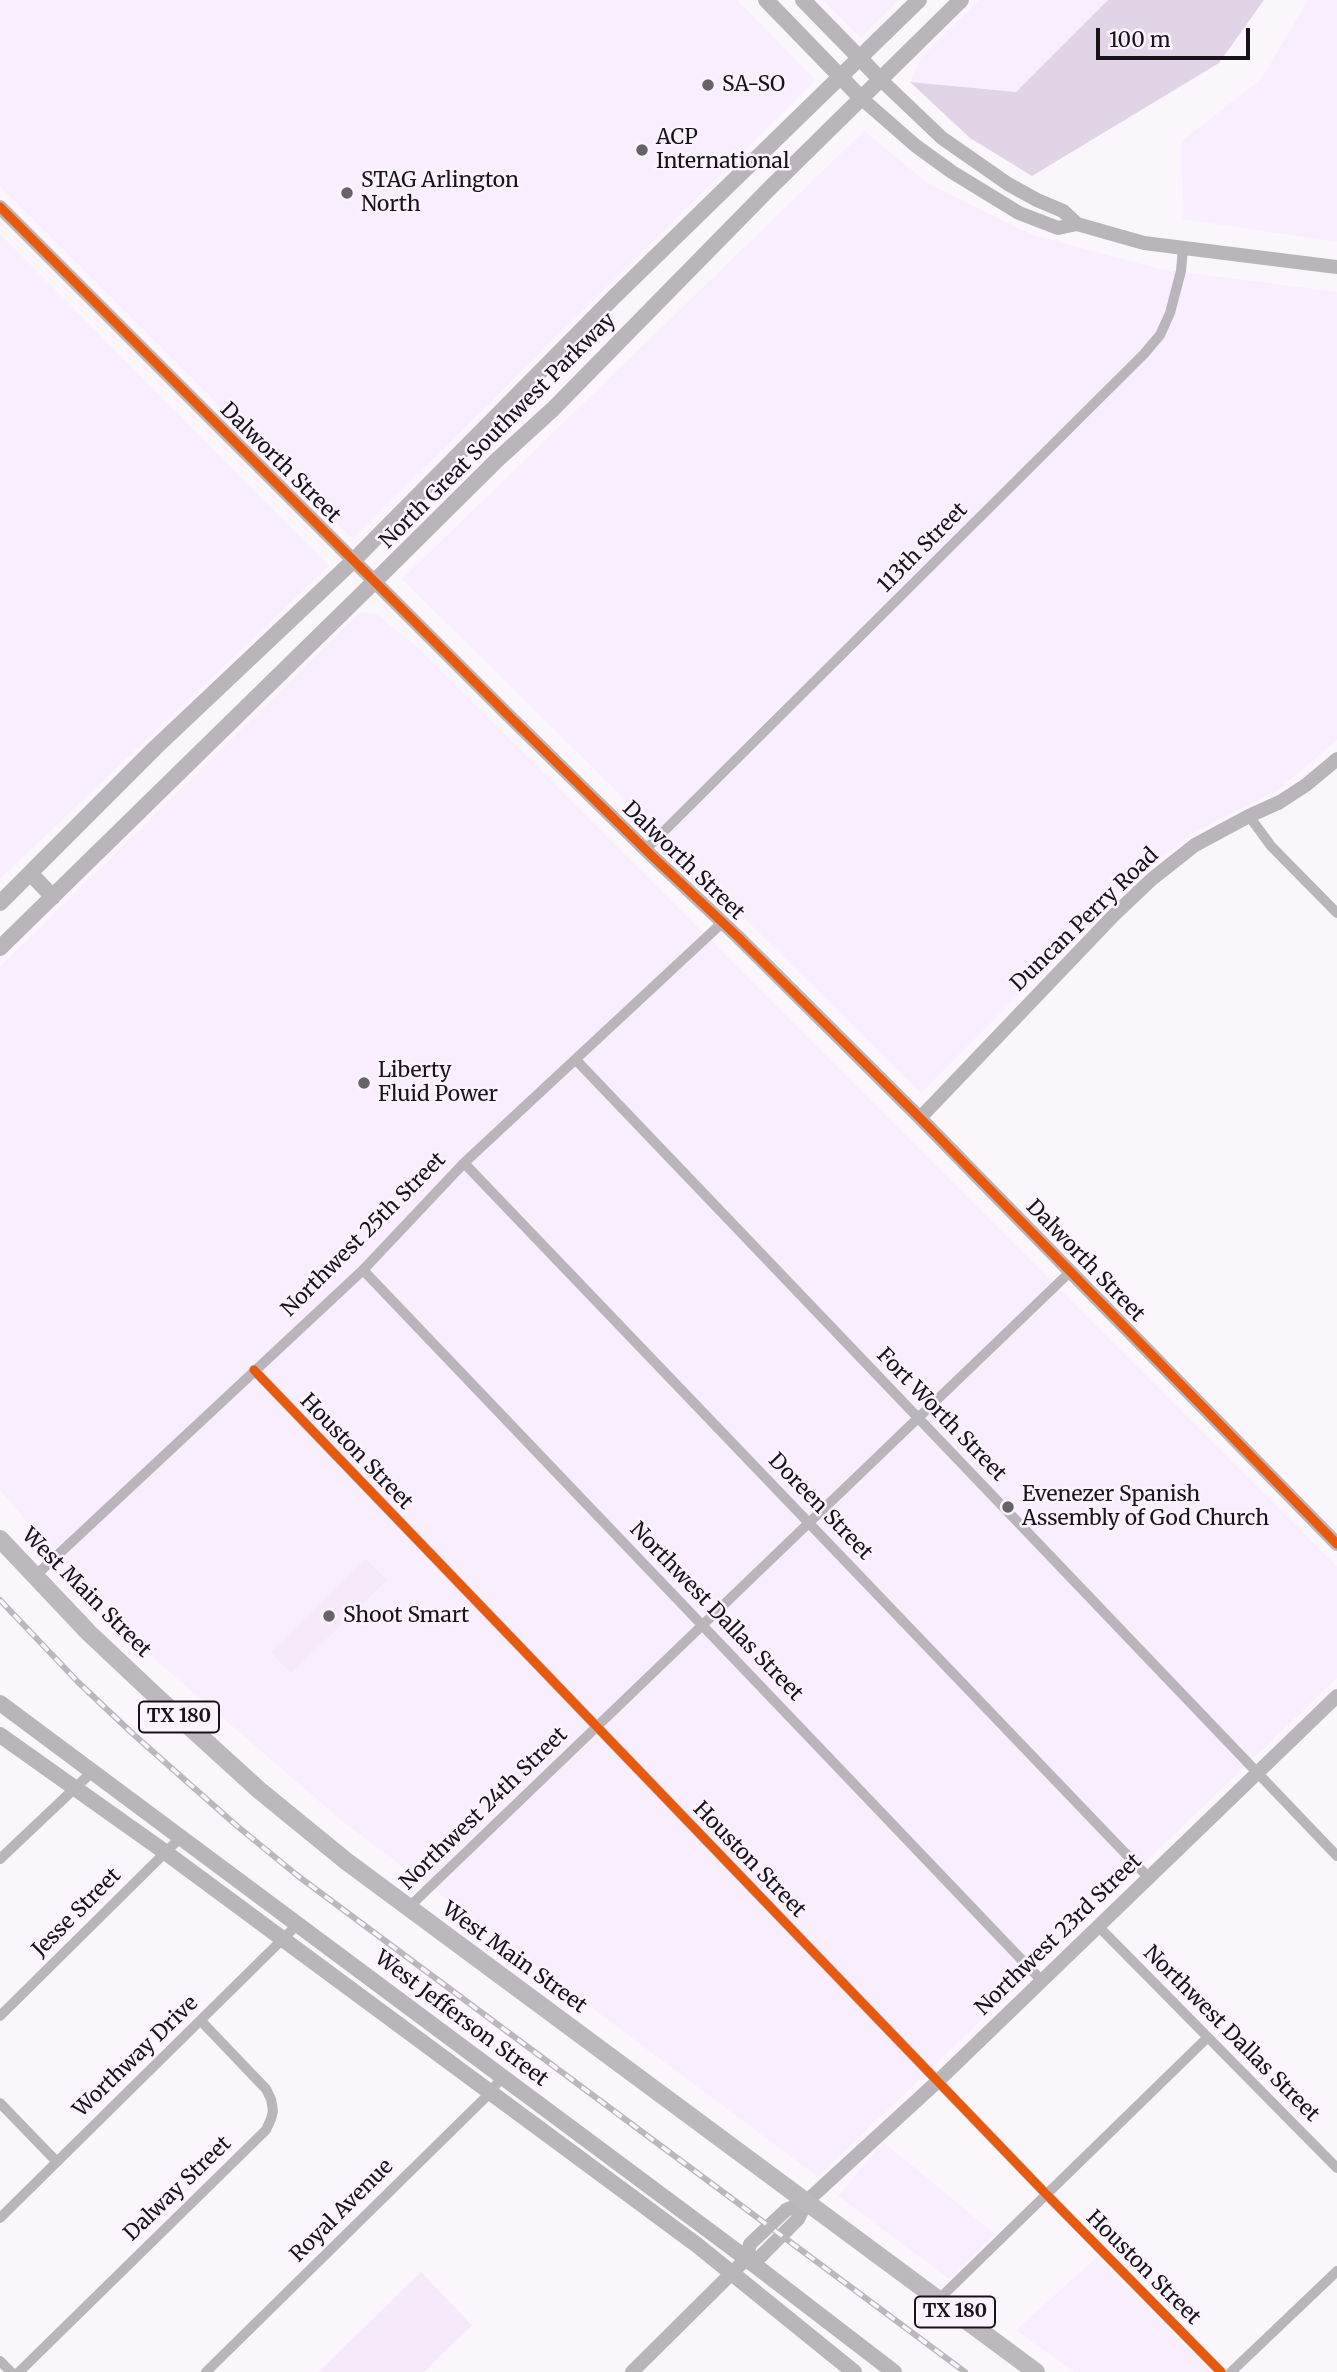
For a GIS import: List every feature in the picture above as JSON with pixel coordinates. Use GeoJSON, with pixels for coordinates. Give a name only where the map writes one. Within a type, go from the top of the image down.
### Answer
{"type":"FeatureCollection","features":[{"type":"Feature","properties":{"kind":"main road"},"geometry":{"type":"LineString","coordinates":[[766,0],[861,98]]}},
{"type":"Feature","properties":{"kind":"main road"},"geometry":{"type":"LineString","coordinates":[[803,0],[881,80]]}},
{"type":"Feature","properties":{"kind":"main road","name":"North Great Southwest Parkway"},"geometry":{"type":"LineString","coordinates":[[0,902],[155,748],[353,561],[614,297],[919,0]]}},
{"type":"Feature","properties":{"kind":"main road","name":"North Great Southwest Parkway"},"geometry":{"type":"LineString","coordinates":[[0,948],[497,460],[553,409],[961,0]]}},
{"type":"Feature","properties":{"kind":"main road"},"geometry":{"type":"LineString","coordinates":[[30,873],[53,897]]}},
{"type":"Feature","properties":{"kind":"main road","name":"West Main Street"},"geometry":{"type":"LineString","coordinates":[[0,1539],[89,1633],[259,1790],[408,1908],[1036,2372]]}},
{"type":"Feature","properties":{"kind":"main road","name":"West Jefferson Street"},"geometry":{"type":"LineString","coordinates":[[0,1703],[502,2076],[894,2372]]}},
{"type":"Feature","properties":{"kind":"main road","name":"West Jefferson Street"},"geometry":{"type":"LineString","coordinates":[[0,1735],[165,1852],[697,2245],[854,2372]]}},
{"type":"Feature","properties":{"kind":"main road"},"geometry":{"type":"LineString","coordinates":[[35,1760],[51,1740]]}},
{"type":"Feature","properties":{"kind":"main road"},"geometry":{"type":"LineString","coordinates":[[607,2180],[618,2163]]}},
{"type":"Feature","properties":{"kind":"street"},"geometry":{"type":"LineString","coordinates":[[881,80],[942,138],[1008,184],[1063,211],[1077,225]]}},
{"type":"Feature","properties":{"kind":"street"},"geometry":{"type":"LineString","coordinates":[[861,98],[916,146],[987,195],[1019,213],[1058,228],[1077,225],[1144,243],[1337,267]]}},
{"type":"Feature","properties":{"kind":"street","name":"Dalworth Street"},"geometry":{"type":"LineString","coordinates":[[0,207],[374,582],[920,1118],[1337,1544]]}},
{"type":"Feature","properties":{"kind":"street","name":"113th Street"},"geometry":{"type":"LineString","coordinates":[[645,850],[1144,354],[1160,335],[1170,313],[1181,271],[1183,248]]}},
{"type":"Feature","properties":{"kind":"street","name":"Duncan Perry Road"},"geometry":{"type":"LineString","coordinates":[[920,1118],[1114,915],[1152,879],[1195,845],[1289,796],[1337,759]]}},
{"type":"Feature","properties":{"kind":"street"},"geometry":{"type":"LineString","coordinates":[[1248,816],[1271,846],[1337,913]]}},
{"type":"Feature","properties":{"kind":"street","name":"Northwest 25th Street"},"geometry":{"type":"LineString","coordinates":[[34,1577],[363,1270],[464,1163],[723,922]]}},
{"type":"Feature","properties":{"kind":"street","name":"Fort Worth Street"},"geometry":{"type":"LineString","coordinates":[[576,1060],[1337,1856]]}},
{"type":"Feature","properties":{"kind":"street","name":"Doreen Street"},"geometry":{"type":"LineString","coordinates":[[464,1163],[1148,1877]]}},
{"type":"Feature","properties":{"kind":"street","name":"Northwest Dallas Street"},"geometry":{"type":"LineString","coordinates":[[363,1270],[1042,1980]]}},
{"type":"Feature","properties":{"kind":"street","name":"Northwest 24th Street"},"geometry":{"type":"LineString","coordinates":[[408,1908],[1071,1271]]}},
{"type":"Feature","properties":{"kind":"street","name":"Houston Street"},"geometry":{"type":"LineString","coordinates":[[254,1370],[1047,2196],[1222,2372]]}},
{"type":"Feature","properties":{"kind":"street","name":"Northwest 23rd Street"},"geometry":{"type":"LineString","coordinates":[[632,2372],[746,2259],[750,2244],[786,2210],[807,2201],[938,2081],[1337,1696]]}},
{"type":"Feature","properties":{"kind":"street"},"geometry":{"type":"LineString","coordinates":[[0,1859],[93,1771]]}},
{"type":"Feature","properties":{"kind":"street","name":"Jesse Street"},"geometry":{"type":"LineString","coordinates":[[0,2016],[181,1837]]}},
{"type":"Feature","properties":{"kind":"street","name":"Worthway Drive"},"geometry":{"type":"LineString","coordinates":[[0,2218],[298,1924]]}},
{"type":"Feature","properties":{"kind":"street","name":"Northwest Dallas Street"},"geometry":{"type":"LineString","coordinates":[[1098,1926],[1337,2168]]}},
{"type":"Feature","properties":{"kind":"street","name":"Dalway Street"},"geometry":{"type":"LineString","coordinates":[[19,2372],[266,2130],[273,2111],[266,2089],[201,2021]]}},
{"type":"Feature","properties":{"kind":"street"},"geometry":{"type":"LineString","coordinates":[[938,2300],[1208,2038]]}},
{"type":"Feature","properties":{"kind":"street","name":"Royal Avenue"},"geometry":{"type":"LineString","coordinates":[[206,2372],[491,2092],[502,2076]]}},
{"type":"Feature","properties":{"kind":"street"},"geometry":{"type":"LineString","coordinates":[[0,2103],[57,2162]]}},
{"type":"Feature","properties":{"kind":"street"},"geometry":{"type":"LineString","coordinates":[[1231,2372],[1337,2272]]}},
{"type":"Feature","properties":{"kind":"street"},"geometry":{"type":"LineString","coordinates":[[0,2361],[11,2372]]}},
{"type":"Feature","properties":{"kind":"shaded area"},"geometry":{"type":"Polygon","coordinates":[[[0,0],[737,0],[816,80],[352,539],[0,187],[0,0]]]}},
{"type":"Feature","properties":{"kind":"shaded area"},"geometry":{"type":"Polygon","coordinates":[[[823,0],[899,0],[861,38],[823,0]]]}},
{"type":"Feature","properties":{"kind":"shaded area"},"geometry":{"type":"Polygon","coordinates":[[[979,0],[1108,0],[1016,92],[910,82],[921,57],[979,0]]]}},
{"type":"Feature","properties":{"kind":"shaded area"},"geometry":{"type":"Polygon","coordinates":[[[1108,0],[1264,0],[1219,63],[1032,176],[970,138],[910,82],[1016,92],[1108,0]]]}},
{"type":"Feature","properties":{"kind":"shaded area"},"geometry":{"type":"Polygon","coordinates":[[[1308,0],[1337,0],[1337,242],[1183,219],[1181,142],[1262,78],[1308,0]]]}},
{"type":"Feature","properties":{"kind":"shaded area"},"geometry":{"type":"Polygon","coordinates":[[[864,131],[929,184],[1030,234],[1160,269],[1337,292],[1337,740],[1277,791],[1196,831],[1137,876],[921,1093],[402,579],[864,131]]]}},
{"type":"Feature","properties":{"kind":"shaded area"},"geometry":{"type":"Polygon","coordinates":[[[0,234],[329,566],[0,879],[0,234]]]}},
{"type":"Feature","properties":{"kind":"shaded area"},"geometry":{"type":"Polygon","coordinates":[[[360,612],[377,614],[425,654],[1337,1566],[1337,1678],[818,2177],[342,1821],[144,1650],[68,1570],[0,1490],[0,967],[360,612]]]}},
{"type":"Feature","properties":{"kind":"shaded area","name":"Shoot Smart"},"geometry":{"type":"Polygon","coordinates":[[[366,1559],[387,1580],[291,1673],[271,1652],[366,1559]]]}},
{"type":"Feature","properties":{"kind":"shaded area"},"geometry":{"type":"Polygon","coordinates":[[[883,2142],[995,2234],[949,2279],[838,2196],[883,2142]]]}},
{"type":"Feature","properties":{"kind":"shaded area"},"geometry":{"type":"Polygon","coordinates":[[[1097,2257],[1211,2372],[1074,2372],[1016,2330],[1097,2257]]]}},
{"type":"Feature","properties":{"kind":"shaded area"},"geometry":{"type":"Polygon","coordinates":[[[421,2272],[472,2325],[424,2372],[318,2372],[421,2272]]]}},
{"type":"Feature","properties":{"kind":"railway"},"geometry":{"type":"LineString","coordinates":[[0,1600],[78,1682],[133,1734],[298,1876],[965,2372]]}},
{"type":"Feature","properties":{"kind":"cycle path"},"geometry":{"type":"LineString","coordinates":[[0,207],[509,716],[738,937],[920,1118],[1337,1544]]}},
{"type":"Feature","properties":{"kind":"cycle path"},"geometry":{"type":"LineString","coordinates":[[254,1370],[1047,2195],[1221,2372]]}},
{"type":"Feature","properties":{"kind":"place","name":"SA-SO"},"geometry":{"type":"Point","coordinates":[708,85]}},
{"type":"Feature","properties":{"kind":"place","name":"ACP International"},"geometry":{"type":"Point","coordinates":[642,150]}},
{"type":"Feature","properties":{"kind":"place","name":"STAG Arlington North"},"geometry":{"type":"Point","coordinates":[347,193]}},
{"type":"Feature","properties":{"kind":"place","name":"Liberty Fluid Power"},"geometry":{"type":"Point","coordinates":[364,1083]}},
{"type":"Feature","properties":{"kind":"place","name":"Evenezer Spanish Assembly of God Church"},"geometry":{"type":"Point","coordinates":[1008,1507]}},
{"type":"Feature","properties":{"kind":"place","name":"Shoot Smart"},"geometry":{"type":"Point","coordinates":[329,1616]}}]}
